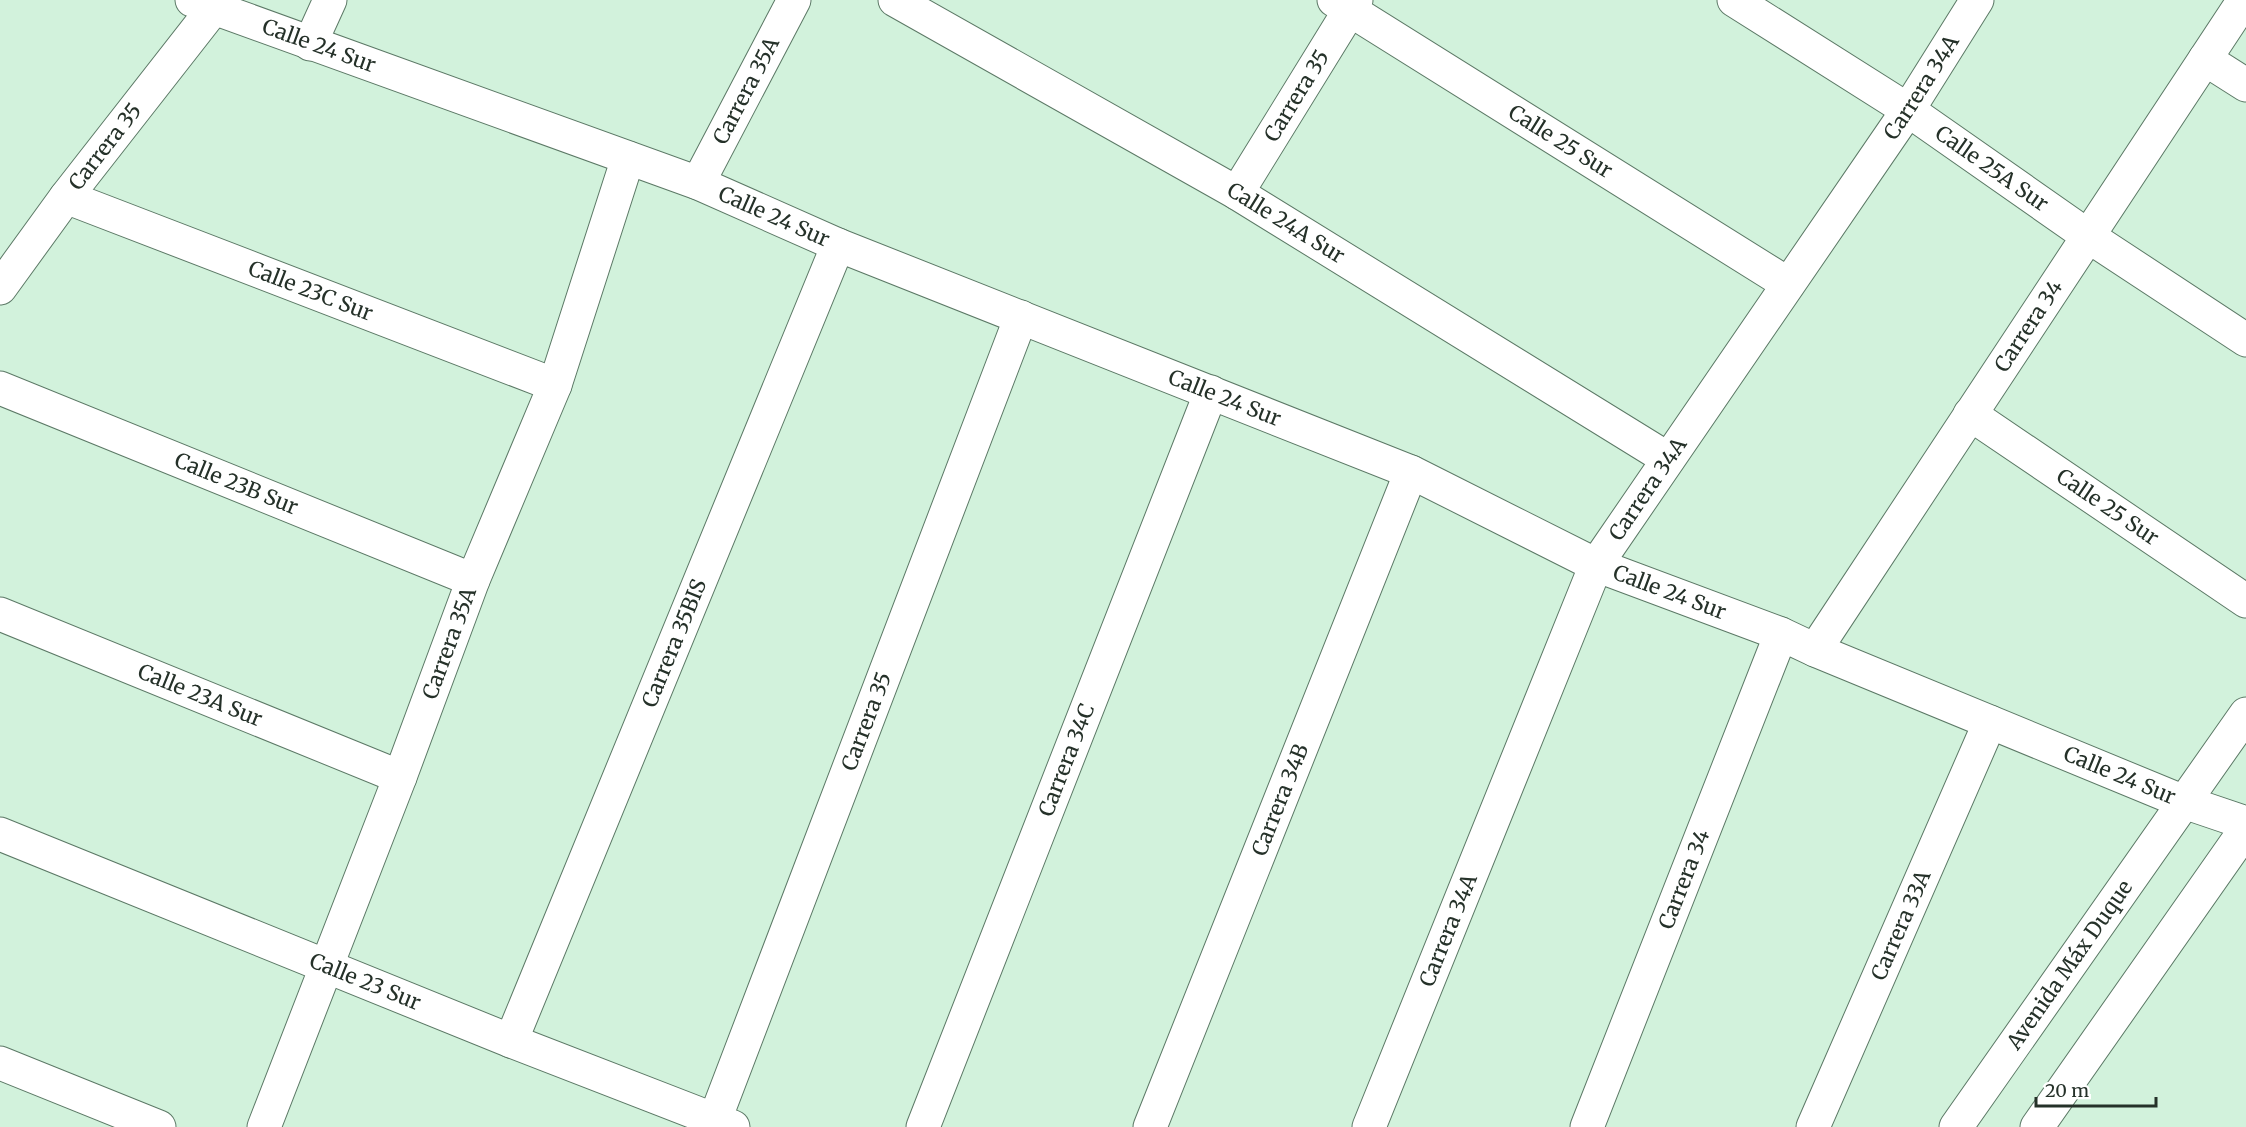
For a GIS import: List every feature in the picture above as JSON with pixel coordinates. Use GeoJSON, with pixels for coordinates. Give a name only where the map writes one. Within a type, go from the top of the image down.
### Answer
{"type":"FeatureCollection","features":[{"type":"Feature","properties":{"kind":"street"},"geometry":{"type":"LineString","coordinates":[[310,44],[330,0]]}},
{"type":"Feature","properties":{"kind":"street","name":"Carrera 35A"},"geometry":{"type":"LineString","coordinates":[[698,183],[794,0]]}},
{"type":"Feature","properties":{"kind":"street","name":"Calle 24A Sur"},"geometry":{"type":"LineString","coordinates":[[895,0],[1237,193],[1668,459]]}},
{"type":"Feature","properties":{"kind":"street","name":"Calle 25A Sur"},"geometry":{"type":"LineString","coordinates":[[1734,0],[1908,110],[2088,236],[2246,340]]}},
{"type":"Feature","properties":{"kind":"street","name":"Carrera 34A"},"geometry":{"type":"LineString","coordinates":[[1369,1127],[1596,565],[1908,110],[1977,0]]}},
{"type":"Feature","properties":{"kind":"street","name":"Carrera 34"},"geometry":{"type":"LineString","coordinates":[[1815,651],[2244,0]]}},
{"type":"Feature","properties":{"kind":"street","name":"Carrera 35"},"geometry":{"type":"LineString","coordinates":[[1237,193],[1347,3]]}},
{"type":"Feature","properties":{"kind":"street","name":"Calle 25 Sur"},"geometry":{"type":"LineString","coordinates":[[1347,3],[1788,284]]}},
{"type":"Feature","properties":{"kind":"street","name":"Calle 24 Sur"},"geometry":{"type":"LineString","coordinates":[[203,4],[698,183],[838,245],[1411,472],[1596,565],[1780,634],[1815,651],[2184,802],[2246,823]]}},
{"type":"Feature","properties":{"kind":"street","name":"Carrera 35"},"geometry":{"type":"LineString","coordinates":[[2,281],[66,197],[203,4]]}},
{"type":"Feature","properties":{"kind":"street"},"geometry":{"type":"LineString","coordinates":[[2205,59],[2246,85]]}},
{"type":"Feature","properties":{"kind":"street","name":"Carrera 35A"},"geometry":{"type":"LineString","coordinates":[[264,1127],[328,966],[473,580],[555,385],[628,158]]}},
{"type":"Feature","properties":{"kind":"street","name":"Calle 23C Sur"},"geometry":{"type":"LineString","coordinates":[[66,197],[555,385]]}},
{"type":"Feature","properties":{"kind":"street","name":"Carrera 35BIS"},"geometry":{"type":"LineString","coordinates":[[511,1041],[838,245]]}},
{"type":"Feature","properties":{"kind":"street","name":"Carrera 35"},"geometry":{"type":"LineString","coordinates":[[720,1125],[1021,317]]}},
{"type":"Feature","properties":{"kind":"street","name":"Calle 23B Sur"},"geometry":{"type":"LineString","coordinates":[[0,388],[473,580]]}},
{"type":"Feature","properties":{"kind":"street","name":"Carrera 34C"},"geometry":{"type":"LineString","coordinates":[[923,1127],[1211,392]]}},
{"type":"Feature","properties":{"kind":"street","name":"Calle 25 Sur"},"geometry":{"type":"LineString","coordinates":[[1970,414],[2246,601]]}},
{"type":"Feature","properties":{"kind":"street","name":"Carrera 34B"},"geometry":{"type":"LineString","coordinates":[[1150,1127],[1411,472]]}},
{"type":"Feature","properties":{"kind":"street","name":"Calle 23A Sur"},"geometry":{"type":"LineString","coordinates":[[0,614],[400,777]]}},
{"type":"Feature","properties":{"kind":"street","name":"Carrera 34"},"geometry":{"type":"LineString","coordinates":[[1587,1127],[1780,634]]}},
{"type":"Feature","properties":{"kind":"street","name":"Avenida Máx Duque"},"geometry":{"type":"LineString","coordinates":[[1956,1127],[2246,714]]}},
{"type":"Feature","properties":{"kind":"street","name":"Carrera 33A"},"geometry":{"type":"LineString","coordinates":[[1813,1127],[1990,722]]}},
{"type":"Feature","properties":{"kind":"street"},"geometry":{"type":"LineString","coordinates":[[2037,1127],[2246,829]]}},
{"type":"Feature","properties":{"kind":"street","name":"Calle 23 Sur"},"geometry":{"type":"LineString","coordinates":[[0,834],[720,1125]]}},
{"type":"Feature","properties":{"kind":"street"},"geometry":{"type":"LineString","coordinates":[[0,1063],[159,1127]]}}]}
